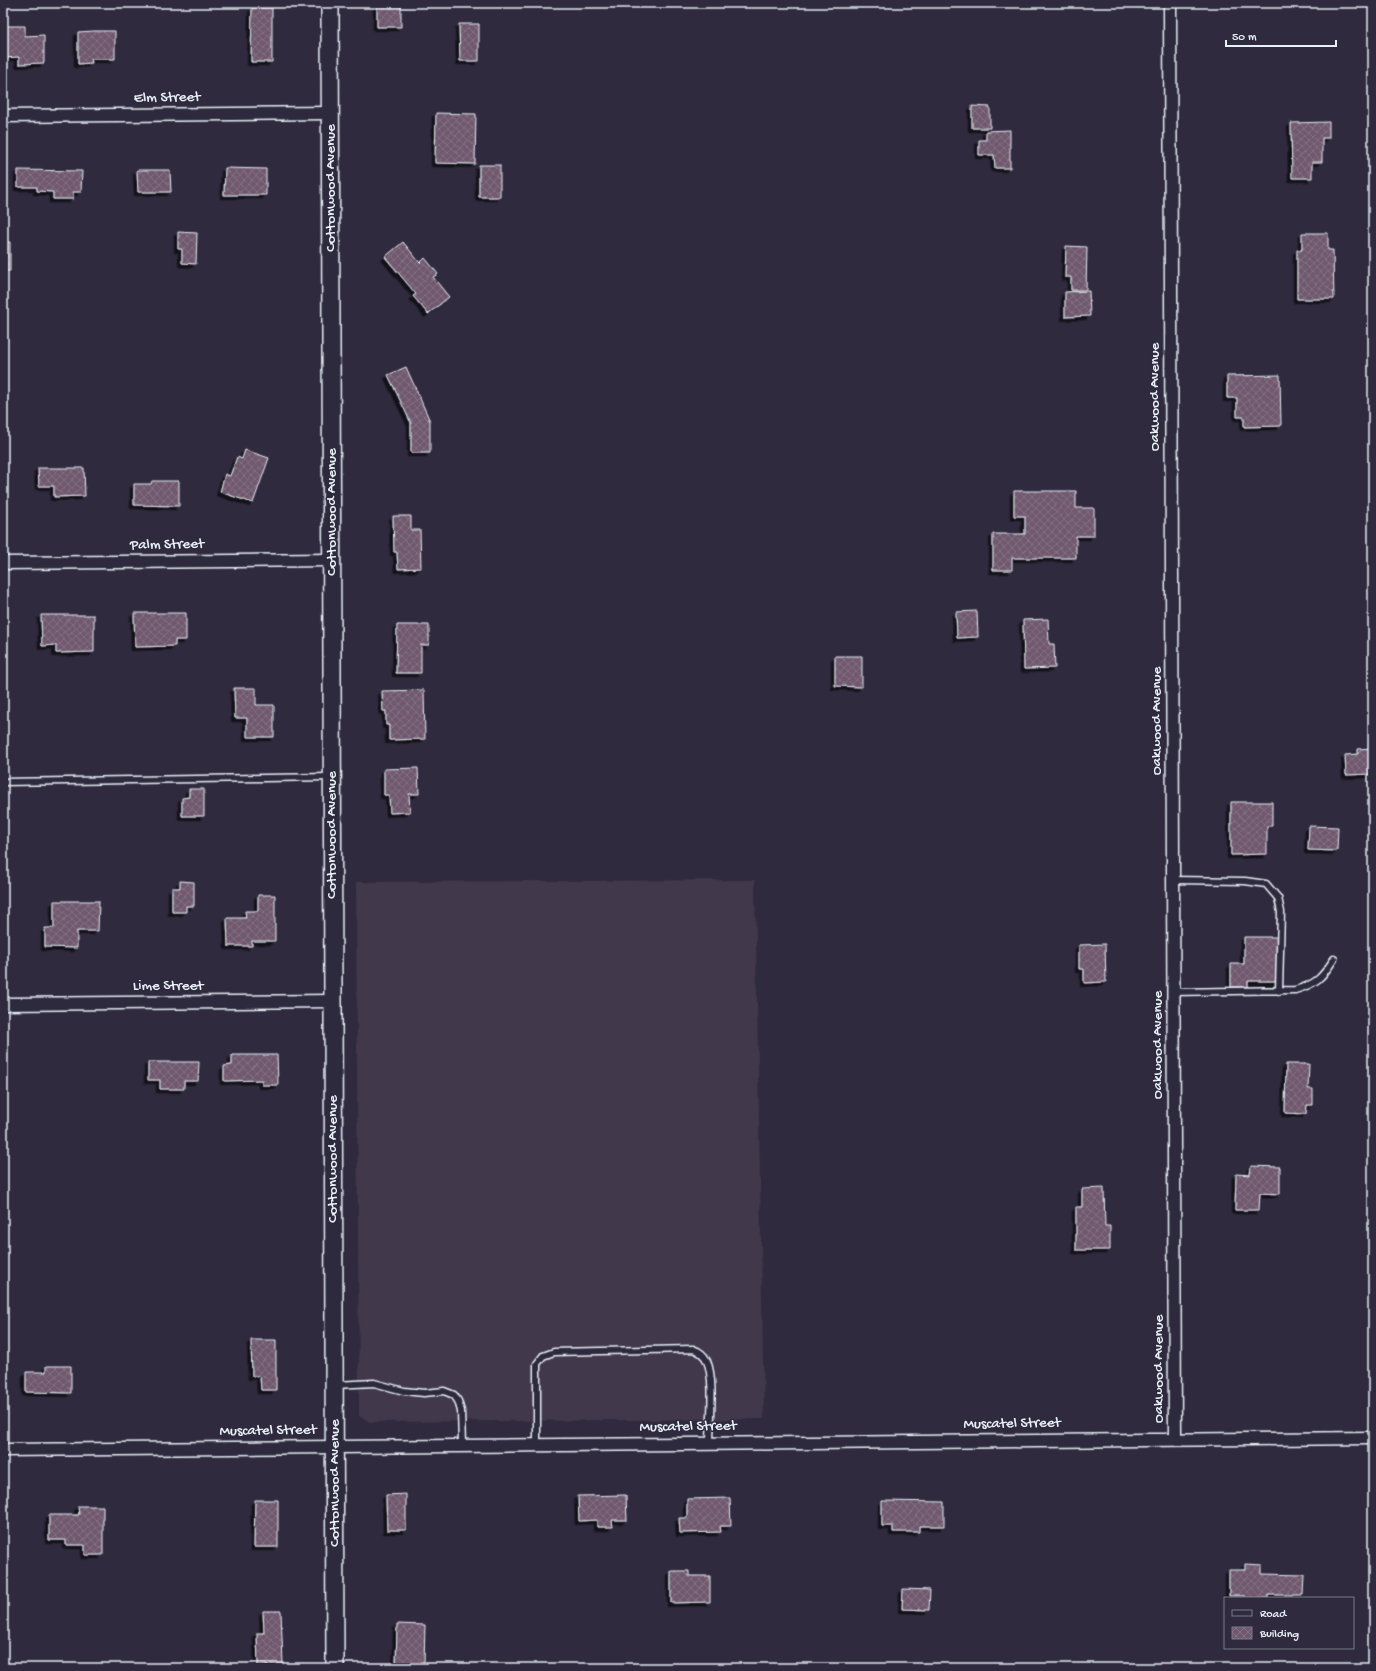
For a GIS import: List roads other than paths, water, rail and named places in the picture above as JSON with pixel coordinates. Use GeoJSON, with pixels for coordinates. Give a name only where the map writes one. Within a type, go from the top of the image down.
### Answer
{"type":"FeatureCollection","features":[{"type":"Feature","properties":{"kind":"street","name":"Cottonwood Avenue"},"geometry":{"type":"LineString","coordinates":[[330,3],[335,1668]]}},
{"type":"Feature","properties":{"kind":"street","name":"Oakwood Avenue"},"geometry":{"type":"LineString","coordinates":[[1170,3],[1175,1438]]}},
{"type":"Feature","properties":{"kind":"street","name":"Elm Street"},"geometry":{"type":"LineString","coordinates":[[3,116],[330,113]]}},
{"type":"Feature","properties":{"kind":"street","name":"Palm Street"},"geometry":{"type":"LineString","coordinates":[[3,563],[332,560]]}},
{"type":"Feature","properties":{"kind":"street","name":"Lime Street"},"geometry":{"type":"LineString","coordinates":[[3,1004],[333,1001]]}},
{"type":"Feature","properties":{"kind":"street","name":"Muscatel Street"},"geometry":{"type":"LineString","coordinates":[[3,1450],[1175,1438],[1373,1438]]}},
{"type":"Feature","properties":{"kind":"lane"},"geometry":{"type":"LineString","coordinates":[[3,782],[332,777]]}},
{"type":"Feature","properties":{"kind":"lane"},"geometry":{"type":"LineString","coordinates":[[1173,880],[1245,881],[1266,884],[1278,898],[1281,912],[1279,991]]}},
{"type":"Feature","properties":{"kind":"lane"},"geometry":{"type":"LineString","coordinates":[[1174,992],[1295,990],[1310,986],[1325,973],[1334,959]]}},
{"type":"Feature","properties":{"kind":"lane"},"geometry":{"type":"LineString","coordinates":[[536,1445],[537,1364],[543,1356],[554,1352],[693,1349],[700,1352],[706,1361],[711,1383],[710,1443]]}},
{"type":"Feature","properties":{"kind":"lane"},"geometry":{"type":"LineString","coordinates":[[334,1385],[374,1384],[404,1391],[444,1391],[454,1395],[458,1401],[461,1411],[462,1446]]}}]}
